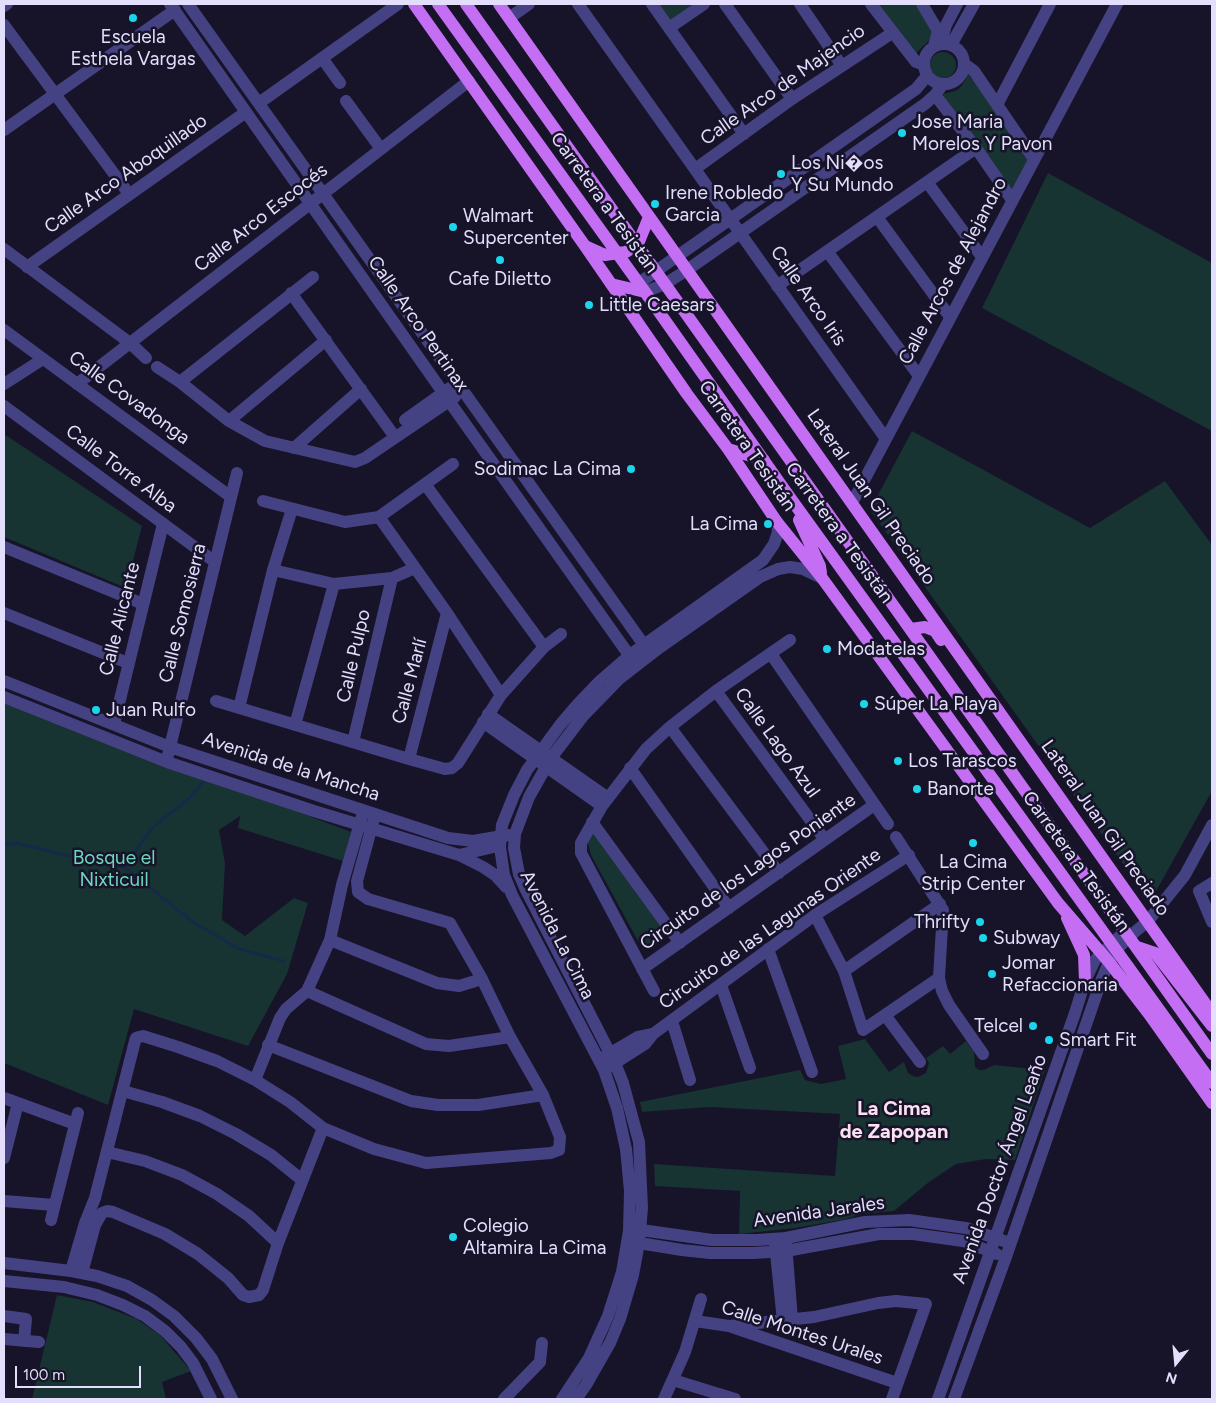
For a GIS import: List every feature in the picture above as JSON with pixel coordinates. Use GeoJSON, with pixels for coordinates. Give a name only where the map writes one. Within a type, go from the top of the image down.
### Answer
{"type":"FeatureCollection","features":[{"type":"Feature","properties":{"kind":"main road","name":"Carretera Tesistán"},"geometry":{"type":"LineString","coordinates":[[414,4],[586,246],[777,522],[822,578],[1061,906]]}},
{"type":"Feature","properties":{"kind":"main road","name":"Carretera a Tesistán"},"geometry":{"type":"LineString","coordinates":[[438,4],[791,499],[1212,1083]]}},
{"type":"Feature","properties":{"kind":"main road","name":"Carretera a Tesistán"},"geometry":{"type":"LineString","coordinates":[[466,4],[1128,933],[1212,1054]]}},
{"type":"Feature","properties":{"kind":"main road","name":"Lateral Juan Gil Preciado"},"geometry":{"type":"LineString","coordinates":[[499,4],[1015,734],[1149,917],[1212,1013]]}},
{"type":"Feature","properties":{"kind":"main road"},"geometry":{"type":"LineString","coordinates":[[586,246],[605,254],[626,252],[638,244],[649,217]]}},
{"type":"Feature","properties":{"kind":"main road"},"geometry":{"type":"LineString","coordinates":[[611,284],[642,288]]}},
{"type":"Feature","properties":{"kind":"main road"},"geometry":{"type":"LineString","coordinates":[[728,449],[764,460]]}},
{"type":"Feature","properties":{"kind":"main road"},"geometry":{"type":"LineString","coordinates":[[791,499],[820,566],[822,578]]}},
{"type":"Feature","properties":{"kind":"main road"},"geometry":{"type":"LineString","coordinates":[[911,629],[924,627],[935,631],[1002,723],[1015,734]]}},
{"type":"Feature","properties":{"kind":"main road"},"geometry":{"type":"LineString","coordinates":[[1061,906],[1105,957],[1149,1014],[1212,1103]]}},
{"type":"Feature","properties":{"kind":"main road"},"geometry":{"type":"LineString","coordinates":[[1061,906],[1084,955],[1085,981]]}},
{"type":"Feature","properties":{"kind":"main road"},"geometry":{"type":"LineString","coordinates":[[1137,947],[1155,953],[1212,1026]]}},
{"type":"Feature","properties":{"kind":"street","name":"Calle Arco Pertinax"},"geometry":{"type":"LineString","coordinates":[[188,4],[647,650]]}},
{"type":"Feature","properties":{"kind":"street"},"geometry":{"type":"LineString","coordinates":[[259,103],[398,4]]}},
{"type":"Feature","properties":{"kind":"street"},"geometry":{"type":"LineString","coordinates":[[509,18],[529,4]]}},
{"type":"Feature","properties":{"kind":"street","name":"Calle Arco Iris"},"geometry":{"type":"LineString","coordinates":[[578,4],[886,439]]}},
{"type":"Feature","properties":{"kind":"street"},"geometry":{"type":"LineString","coordinates":[[652,4],[744,134]]}},
{"type":"Feature","properties":{"kind":"street"},"geometry":{"type":"LineString","coordinates":[[669,28],[704,4]]}},
{"type":"Feature","properties":{"kind":"street"},"geometry":{"type":"LineString","coordinates":[[725,4],[792,99]]}},
{"type":"Feature","properties":{"kind":"street"},"geometry":{"type":"LineString","coordinates":[[800,4],[842,66]]}},
{"type":"Feature","properties":{"kind":"street"},"geometry":{"type":"LineString","coordinates":[[871,4],[892,33],[934,82],[949,84],[960,76],[964,64],[958,50],[942,45]]}},
{"type":"Feature","properties":{"kind":"street"},"geometry":{"type":"LineString","coordinates":[[922,4],[938,31],[942,45]]}},
{"type":"Feature","properties":{"kind":"street"},"geometry":{"type":"LineString","coordinates":[[942,45],[946,25],[957,4]]}},
{"type":"Feature","properties":{"kind":"street"},"geometry":{"type":"LineString","coordinates":[[642,288],[656,271],[916,89],[925,70],[924,58],[928,51],[942,45],[974,4]]}},
{"type":"Feature","properties":{"kind":"street"},"geometry":{"type":"LineString","coordinates":[[997,104],[1050,4]]}},
{"type":"Feature","properties":{"kind":"street","name":"Calle Arcos de Alejandro"},"geometry":{"type":"LineString","coordinates":[[852,504],[1117,4]]}},
{"type":"Feature","properties":{"kind":"street"},"geometry":{"type":"LineString","coordinates":[[4,130],[172,7]]}},
{"type":"Feature","properties":{"kind":"street","name":"Calle Arco Pertinax"},"geometry":{"type":"LineString","coordinates":[[172,7],[446,397],[634,660]]}},
{"type":"Feature","properties":{"kind":"street"},"geometry":{"type":"LineString","coordinates":[[4,24],[129,194]]}},
{"type":"Feature","properties":{"kind":"street","name":"Calle Arco de Majencio"},"geometry":{"type":"LineString","coordinates":[[695,169],[792,99],[892,33]]}},
{"type":"Feature","properties":{"kind":"street"},"geometry":{"type":"LineString","coordinates":[[322,58],[340,83]]}},
{"type":"Feature","properties":{"kind":"street"},"geometry":{"type":"LineString","coordinates":[[964,64],[974,71],[1034,159]]}},
{"type":"Feature","properties":{"kind":"street","name":"Calle Arco Escocés"},"geometry":{"type":"LineString","coordinates":[[76,384],[469,81]]}},
{"type":"Feature","properties":{"kind":"street"},"geometry":{"type":"LineString","coordinates":[[642,288],[665,284],[687,270],[925,104],[935,95],[942,84]]}},
{"type":"Feature","properties":{"kind":"street"},"geometry":{"type":"LineString","coordinates":[[935,95],[976,148],[1012,200]]}},
{"type":"Feature","properties":{"kind":"street"},"geometry":{"type":"LineString","coordinates":[[346,101],[381,149]]}},
{"type":"Feature","properties":{"kind":"street","name":"Calle Arco Aboquillado"},"geometry":{"type":"LineString","coordinates":[[27,267],[246,112]]}},
{"type":"Feature","properties":{"kind":"street"},"geometry":{"type":"LineString","coordinates":[[777,286],[976,148]]}},
{"type":"Feature","properties":{"kind":"street"},"geometry":{"type":"LineString","coordinates":[[927,182],[982,257]]}},
{"type":"Feature","properties":{"kind":"street"},"geometry":{"type":"LineString","coordinates":[[877,217],[950,317]]}},
{"type":"Feature","properties":{"kind":"street"},"geometry":{"type":"LineString","coordinates":[[4,249],[130,343],[146,358]]}},
{"type":"Feature","properties":{"kind":"street"},"geometry":{"type":"LineString","coordinates":[[827,252],[919,376]]}},
{"type":"Feature","properties":{"kind":"street"},"geometry":{"type":"LineString","coordinates":[[180,382],[313,277]]}},
{"type":"Feature","properties":{"kind":"street"},"geometry":{"type":"LineString","coordinates":[[292,293],[393,433]]}},
{"type":"Feature","properties":{"kind":"street","name":"Calle Covadonga"},"geometry":{"type":"LineString","coordinates":[[4,330],[231,497]]}},
{"type":"Feature","properties":{"kind":"street"},"geometry":{"type":"LineString","coordinates":[[229,421],[326,340]]}},
{"type":"Feature","properties":{"kind":"street"},"geometry":{"type":"LineString","coordinates":[[4,384],[43,359]]}},
{"type":"Feature","properties":{"kind":"street"},"geometry":{"type":"LineString","coordinates":[[158,367],[229,421],[265,441],[355,462],[365,458],[393,433],[460,387]]}},
{"type":"Feature","properties":{"kind":"street"},"geometry":{"type":"LineString","coordinates":[[294,448],[361,388]]}},
{"type":"Feature","properties":{"kind":"street","name":"Calle Torre Alba"},"geometry":{"type":"LineString","coordinates":[[4,406],[215,562]]}},
{"type":"Feature","properties":{"kind":"street"},"geometry":{"type":"LineString","coordinates":[[263,501],[344,522],[379,517],[454,464]]}},
{"type":"Feature","properties":{"kind":"street","name":"Calle Somosierra"},"geometry":{"type":"LineString","coordinates":[[166,762],[237,473]]}},
{"type":"Feature","properties":{"kind":"street"},"geometry":{"type":"LineString","coordinates":[[425,484],[544,647]]}},
{"type":"Feature","properties":{"kind":"street"},"geometry":{"type":"LineString","coordinates":[[239,708],[273,570],[292,509]]}},
{"type":"Feature","properties":{"kind":"street"},"geometry":{"type":"LineString","coordinates":[[379,517],[448,613],[501,695]]}},
{"type":"Feature","properties":{"kind":"street","name":"Avenida La Cima"},"geometry":{"type":"LineString","coordinates":[[576,1399],[610,1343],[620,1319],[633,1275],[633,1242],[642,1192],[639,1142],[623,1083],[607,1062],[512,895],[504,875],[500,841],[502,825],[514,795],[537,755],[578,704],[600,681],[634,660],[744,581],[769,553],[778,532],[777,522]]}},
{"type":"Feature","properties":{"kind":"street","name":"Calle Alicante"},"geometry":{"type":"LineString","coordinates":[[114,724],[163,524]]}},
{"type":"Feature","properties":{"kind":"street"},"geometry":{"type":"LineString","coordinates":[[4,547],[142,604]]}},
{"type":"Feature","properties":{"kind":"street","name":"Avenida La Cima"},"geometry":{"type":"LineString","coordinates":[[744,581],[778,569],[790,567],[803,569],[822,578]]}},
{"type":"Feature","properties":{"kind":"street"},"geometry":{"type":"LineString","coordinates":[[273,570],[334,584],[392,578],[415,568]]}},
{"type":"Feature","properties":{"kind":"street","name":"Calle Pulpo"},"geometry":{"type":"LineString","coordinates":[[353,742],[392,578]]}},
{"type":"Feature","properties":{"kind":"street"},"geometry":{"type":"LineString","coordinates":[[295,725],[334,584]]}},
{"type":"Feature","properties":{"kind":"street"},"geometry":{"type":"LineString","coordinates":[[4,613],[128,664]]}},
{"type":"Feature","properties":{"kind":"street","name":"Calle Marlí"},"geometry":{"type":"LineString","coordinates":[[409,759],[448,613]]}},
{"type":"Feature","properties":{"kind":"street"},"geometry":{"type":"LineString","coordinates":[[216,701],[409,759],[452,768],[458,764],[501,695],[544,647],[560,634]]}},
{"type":"Feature","properties":{"kind":"street"},"geometry":{"type":"LineString","coordinates":[[654,991],[581,853],[581,843],[605,802],[646,749],[670,727],[716,692],[790,640]]}},
{"type":"Feature","properties":{"kind":"street"},"geometry":{"type":"LineString","coordinates":[[771,654],[888,824]]}},
{"type":"Feature","properties":{"kind":"street","name":"Avenida La Cima"},"geometry":{"type":"LineString","coordinates":[[607,1062],[526,890],[517,866],[515,839],[529,797],[548,762],[583,716],[619,679],[634,660]]}},
{"type":"Feature","properties":{"kind":"street","name":"Avenida de la Mancha"},"geometry":{"type":"LineString","coordinates":[[4,681],[170,747],[369,813],[460,841],[515,839]]}},
{"type":"Feature","properties":{"kind":"street","name":"Calle Lago Azul"},"geometry":{"type":"LineString","coordinates":[[716,692],[825,840]]}},
{"type":"Feature","properties":{"kind":"street","name":"Avenida de la Mancha"},"geometry":{"type":"LineString","coordinates":[[4,696],[166,762],[305,808],[459,855],[495,876],[512,895]]}},
{"type":"Feature","properties":{"kind":"street"},"geometry":{"type":"LineString","coordinates":[[485,718],[605,802]]}},
{"type":"Feature","properties":{"kind":"street"},"geometry":{"type":"LineString","coordinates":[[670,727],[779,873]]}},
{"type":"Feature","properties":{"kind":"street"},"geometry":{"type":"LineString","coordinates":[[630,768],[729,908]]}},
{"type":"Feature","properties":{"kind":"street","name":"Circuito de los Lagos Poniente"},"geometry":{"type":"LineString","coordinates":[[642,969],[874,805]]}},
{"type":"Feature","properties":{"kind":"street"},"geometry":{"type":"LineString","coordinates":[[255,1080],[280,1018],[286,1009],[307,991],[330,940],[339,901],[359,851],[369,813]]}},
{"type":"Feature","properties":{"kind":"street"},"geometry":{"type":"LineString","coordinates":[[592,822],[680,943]]}},
{"type":"Feature","properties":{"kind":"street"},"geometry":{"type":"LineString","coordinates":[[1105,957],[1128,933],[1149,917],[1185,875],[1209,844],[1212,825]]}},
{"type":"Feature","properties":{"kind":"street"},"geometry":{"type":"LineString","coordinates":[[896,836],[943,910],[939,978],[942,992],[983,1054]]}},
{"type":"Feature","properties":{"kind":"street","name":"Avenida de la Mancha"},"geometry":{"type":"LineString","coordinates":[[459,855],[500,841]]}},
{"type":"Feature","properties":{"kind":"street"},"geometry":{"type":"LineString","coordinates":[[76,1272],[135,1041],[136,1038],[143,1036],[217,1061],[255,1080],[290,1102],[323,1128],[374,1149],[426,1163],[551,1153],[559,1150],[560,1137],[543,1095],[510,1037],[482,979],[450,923],[368,899],[358,892],[359,851]]}},
{"type":"Feature","properties":{"kind":"street","name":"Circuito de las Lagunas Oriente"},"geometry":{"type":"LineString","coordinates":[[607,1062],[638,1037],[653,1034],[672,1021],[815,915],[908,854]]}},
{"type":"Feature","properties":{"kind":"street"},"geometry":{"type":"LineString","coordinates":[[1212,883],[1198,891],[1212,922]]}},
{"type":"Feature","properties":{"kind":"street"},"geometry":{"type":"LineString","coordinates":[[339,901],[348,895],[358,892]]}},
{"type":"Feature","properties":{"kind":"street"},"geometry":{"type":"LineString","coordinates":[[844,972],[940,904]]}},
{"type":"Feature","properties":{"kind":"street"},"geometry":{"type":"LineString","coordinates":[[815,915],[844,972],[863,1030],[939,978]]}},
{"type":"Feature","properties":{"kind":"street"},"geometry":{"type":"LineString","coordinates":[[330,940],[437,983],[459,986],[482,979]]}},
{"type":"Feature","properties":{"kind":"street"},"geometry":{"type":"LineString","coordinates":[[768,950],[812,1072]]}},
{"type":"Feature","properties":{"kind":"street","name":"Avenida Doctor Ángel Leaño"},"geometry":{"type":"LineString","coordinates":[[938,1399],[1056,1068],[1085,981],[1094,960],[1105,957]]}},
{"type":"Feature","properties":{"kind":"street","name":"Avenida Doctor Ángel Leaño"},"geometry":{"type":"LineString","coordinates":[[954,1399],[1006,1257],[1069,1072],[1105,957]]}},
{"type":"Feature","properties":{"kind":"street"},"geometry":{"type":"LineString","coordinates":[[720,985],[750,1068]]}},
{"type":"Feature","properties":{"kind":"street"},"geometry":{"type":"LineString","coordinates":[[307,991],[426,1044],[449,1046],[510,1037]]}},
{"type":"Feature","properties":{"kind":"street"},"geometry":{"type":"LineString","coordinates":[[885,1015],[920,1062]]}},
{"type":"Feature","properties":{"kind":"street"},"geometry":{"type":"LineString","coordinates":[[672,1021],[690,1080]]}},
{"type":"Feature","properties":{"kind":"street"},"geometry":{"type":"LineString","coordinates":[[268,1045],[411,1101],[438,1105],[478,1104],[543,1095]]}},
{"type":"Feature","properties":{"kind":"street"},"geometry":{"type":"LineString","coordinates":[[1056,1068],[1069,1072]]}},
{"type":"Feature","properties":{"kind":"street"},"geometry":{"type":"LineString","coordinates":[[123,1092],[178,1107],[229,1130],[271,1155],[302,1180]]}},
{"type":"Feature","properties":{"kind":"street"},"geometry":{"type":"LineString","coordinates":[[4,1098],[76,1118],[51,1220]]}},
{"type":"Feature","properties":{"kind":"street"},"geometry":{"type":"LineString","coordinates":[[4,1158],[18,1103]]}},
{"type":"Feature","properties":{"kind":"street"},"geometry":{"type":"LineString","coordinates":[[83,1249],[102,1213],[106,1211],[113,1212],[165,1234],[198,1254],[228,1278],[243,1295],[254,1297],[263,1290],[278,1243],[323,1128]]}},
{"type":"Feature","properties":{"kind":"street"},"geometry":{"type":"LineString","coordinates":[[107,1152],[145,1161],[182,1175],[208,1189],[249,1216],[278,1243]]}},
{"type":"Feature","properties":{"kind":"street"},"geometry":{"type":"LineString","coordinates":[[4,1201],[54,1205]]}},
{"type":"Feature","properties":{"kind":"street","name":"Avenida Jarales"},"geometry":{"type":"LineString","coordinates":[[635,1229],[712,1240],[781,1245],[865,1222],[909,1220],[966,1228],[1010,1244]]}},
{"type":"Feature","properties":{"kind":"street","name":"Avenida Jarales"},"geometry":{"type":"LineString","coordinates":[[633,1242],[710,1253],[897,1233],[946,1238],[1006,1257]]}},
{"type":"Feature","properties":{"kind":"street","name":"Avenida La Cima"},"geometry":{"type":"LineString","coordinates":[[562,1399],[589,1358],[608,1316],[633,1242]]}},
{"type":"Feature","properties":{"kind":"street"},"geometry":{"type":"LineString","coordinates":[[781,1245],[787,1321]]}},
{"type":"Feature","properties":{"kind":"street"},"geometry":{"type":"LineString","coordinates":[[4,1263],[76,1272],[127,1286],[152,1300],[174,1316],[196,1338],[212,1359],[232,1399]]}},
{"type":"Feature","properties":{"kind":"street"},"geometry":{"type":"LineString","coordinates":[[4,1281],[72,1289],[97,1295],[145,1316],[181,1347],[193,1363],[211,1399]]}},
{"type":"Feature","properties":{"kind":"street"},"geometry":{"type":"LineString","coordinates":[[664,1399],[674,1380],[701,1299]]}},
{"type":"Feature","properties":{"kind":"street"},"geometry":{"type":"LineString","coordinates":[[729,1326],[787,1321],[837,1313],[878,1303],[926,1304],[892,1399]]}},
{"type":"Feature","properties":{"kind":"street"},"geometry":{"type":"LineString","coordinates":[[4,1316],[26,1319],[24,1341]]}},
{"type":"Feature","properties":{"kind":"street","name":"Calle Montes Urales"},"geometry":{"type":"LineString","coordinates":[[695,1321],[729,1326],[897,1383]]}},
{"type":"Feature","properties":{"kind":"street"},"geometry":{"type":"LineString","coordinates":[[4,1339],[39,1342]]}},
{"type":"Feature","properties":{"kind":"street"},"geometry":{"type":"LineString","coordinates":[[504,1399],[540,1362],[542,1343]]}},
{"type":"Feature","properties":{"kind":"street"},"geometry":{"type":"LineString","coordinates":[[674,1380],[734,1399]]}},
{"type":"Feature","properties":{"kind":"green space"},"geometry":{"type":"Polygon","coordinates":[[[656,4],[698,4],[670,24],[656,4]]]}},
{"type":"Feature","properties":{"kind":"green space"},"geometry":{"type":"Polygon","coordinates":[[[876,4],[916,4],[936,34],[914,55],[876,4]]]}},
{"type":"Feature","properties":{"kind":"green space"},"geometry":{"type":"Polygon","coordinates":[[[943,52],[953,55],[956,65],[953,75],[943,78],[933,75],[930,65],[933,55],[943,52]]]}},
{"type":"Feature","properties":{"kind":"green space"},"geometry":{"type":"Polygon","coordinates":[[[967,73],[995,107],[1030,160],[1012,192],[945,102],[943,94],[959,89],[966,79],[967,73]]]}},
{"type":"Feature","properties":{"kind":"green space"},"geometry":{"type":"Polygon","coordinates":[[[1048,173],[1212,263],[1212,431],[982,308],[1048,173]]]}},
{"type":"Feature","properties":{"kind":"green space"},"geometry":{"type":"Polygon","coordinates":[[[912,431],[1090,528],[1165,481],[1212,545],[1212,791],[1150,902],[870,510],[912,431]]]}},
{"type":"Feature","properties":{"kind":"green space"},"geometry":{"type":"Polygon","coordinates":[[[4,434],[142,526],[126,588],[4,537],[4,434]]]}},
{"type":"Feature","properties":{"kind":"green space","name":"Bosque el Nixticuil"},"geometry":{"type":"Polygon","coordinates":[[[4,703],[159,759],[351,832],[343,861],[238,828],[240,816],[219,830],[225,863],[222,920],[245,936],[294,898],[308,903],[287,974],[248,1046],[134,1009],[108,1105],[4,1063],[4,703]]]}},
{"type":"Feature","properties":{"kind":"green space"},"geometry":{"type":"Polygon","coordinates":[[[592,822],[671,930],[643,950],[591,855],[587,840],[592,822]]]}},
{"type":"Feature","properties":{"kind":"green space","name":"La Cima de Zapopan"},"geometry":{"type":"Polygon","coordinates":[[[865,1039],[889,1072],[904,1062],[908,1073],[918,1077],[926,1073],[929,1063],[926,1058],[943,1046],[950,1054],[966,1041],[974,1052],[975,1067],[979,1070],[984,1070],[994,1065],[1045,1070],[1015,1160],[986,1159],[956,1164],[929,1182],[894,1211],[862,1214],[842,1220],[795,1228],[739,1234],[740,1191],[655,1186],[654,1164],[835,1176],[840,1114],[709,1107],[642,1112],[640,1102],[800,1070],[805,1080],[821,1084],[846,1079],[838,1046],[865,1039]]]}},
{"type":"Feature","properties":{"kind":"green space"},"geometry":{"type":"Polygon","coordinates":[[[57,1295],[93,1302],[137,1319],[160,1335],[191,1371],[162,1382],[166,1399],[32,1399],[57,1295]]]}},
{"type":"Feature","properties":{"kind":"waterway"},"geometry":{"type":"LineString","coordinates":[[124,867],[152,828],[192,796],[205,779]]}},
{"type":"Feature","properties":{"kind":"waterway"},"geometry":{"type":"LineString","coordinates":[[4,845],[17,843],[100,864],[124,867],[193,922],[239,949],[284,961]]}},
{"type":"Feature","properties":{"kind":"place","name":"Escuela Esthela Vargas"},"geometry":{"type":"Point","coordinates":[133,18]}},
{"type":"Feature","properties":{"kind":"place","name":"Jose Maria Morelos Y Pavon"},"geometry":{"type":"Point","coordinates":[902,133]}},
{"type":"Feature","properties":{"kind":"place","name":"Los Ni�os Y Su Mundo"},"geometry":{"type":"Point","coordinates":[781,174]}},
{"type":"Feature","properties":{"kind":"place","name":"Irene Robledo Garcia"},"geometry":{"type":"Point","coordinates":[655,204]}},
{"type":"Feature","properties":{"kind":"place","name":"Walmart Supercenter"},"geometry":{"type":"Point","coordinates":[453,227]}},
{"type":"Feature","properties":{"kind":"place","name":"Cafe Diletto"},"geometry":{"type":"Point","coordinates":[500,260]}},
{"type":"Feature","properties":{"kind":"place","name":"Little Caesars"},"geometry":{"type":"Point","coordinates":[589,305]}},
{"type":"Feature","properties":{"kind":"place","name":"Sodimac La Cima"},"geometry":{"type":"Point","coordinates":[631,469]}},
{"type":"Feature","properties":{"kind":"place","name":"La Cima"},"geometry":{"type":"Point","coordinates":[768,524]}},
{"type":"Feature","properties":{"kind":"place","name":"Modatelas"},"geometry":{"type":"Point","coordinates":[827,649]}},
{"type":"Feature","properties":{"kind":"place","name":"Súper La Playa"},"geometry":{"type":"Point","coordinates":[864,704]}},
{"type":"Feature","properties":{"kind":"place","name":"Juan Rulfo"},"geometry":{"type":"Point","coordinates":[96,710]}},
{"type":"Feature","properties":{"kind":"place","name":"Los Tarascos"},"geometry":{"type":"Point","coordinates":[898,761]}},
{"type":"Feature","properties":{"kind":"place","name":"Banorte"},"geometry":{"type":"Point","coordinates":[917,789]}},
{"type":"Feature","properties":{"kind":"place","name":"La Cima Strip Center"},"geometry":{"type":"Point","coordinates":[973,843]}},
{"type":"Feature","properties":{"kind":"place","name":"Thrifty"},"geometry":{"type":"Point","coordinates":[980,922]}},
{"type":"Feature","properties":{"kind":"place","name":"Subway"},"geometry":{"type":"Point","coordinates":[983,938]}},
{"type":"Feature","properties":{"kind":"place","name":"Jomar Refaccionaria"},"geometry":{"type":"Point","coordinates":[992,974]}},
{"type":"Feature","properties":{"kind":"place","name":"Telcel"},"geometry":{"type":"Point","coordinates":[1033,1026]}},
{"type":"Feature","properties":{"kind":"place","name":"Smart Fit"},"geometry":{"type":"Point","coordinates":[1049,1040]}},
{"type":"Feature","properties":{"kind":"place","name":"Colegio Altamira La Cima"},"geometry":{"type":"Point","coordinates":[453,1237]}},
{"type":"Feature","properties":{"kind":"district","name":"La Cima de Zapopan"},"geometry":{"type":"Point","coordinates":[894,1120]}}]}
